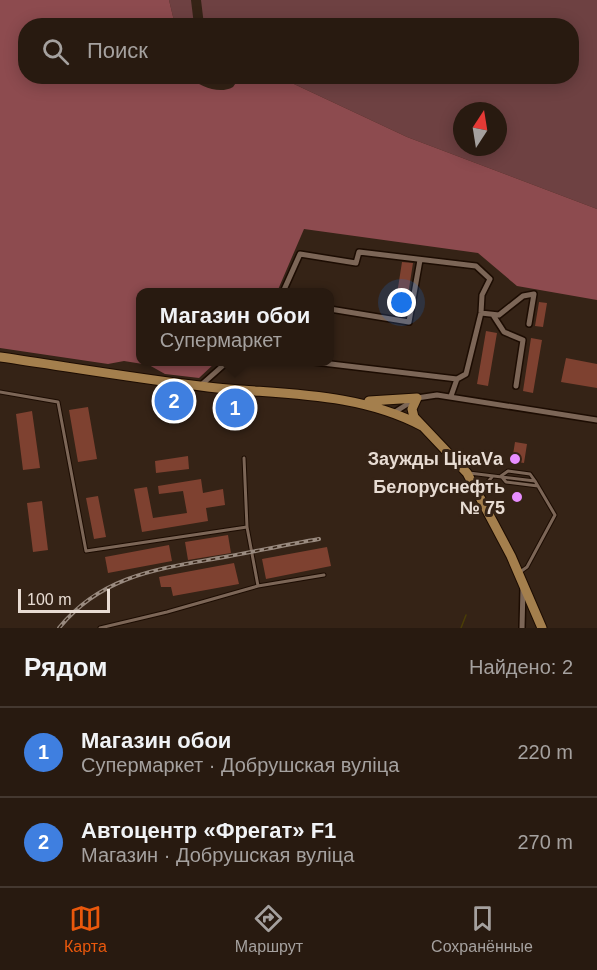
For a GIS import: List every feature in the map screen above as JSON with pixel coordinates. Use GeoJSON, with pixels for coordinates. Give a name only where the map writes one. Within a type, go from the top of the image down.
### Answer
{"type":"FeatureCollection","features":[{"type":"Feature","properties":{"kind":"main road"},"geometry":{"type":"LineString","coordinates":[[0,357],[200,386],[354,400],[399,401],[417,398]]}},
{"type":"Feature","properties":{"kind":"main road"},"geometry":{"type":"LineString","coordinates":[[417,398],[412,409],[414,417],[443,444],[479,492],[519,572],[542,628]]}},
{"type":"Feature","properties":{"kind":"main road"},"geometry":{"type":"LineString","coordinates":[[354,400],[395,412],[422,426]]}},
{"type":"Feature","properties":{"kind":"street"},"geometry":{"type":"LineString","coordinates":[[285,288],[300,254],[356,263],[359,252],[476,266],[490,279],[482,295],[481,314],[466,374],[457,379],[334,364]]}},
{"type":"Feature","properties":{"kind":"street"},"geometry":{"type":"LineString","coordinates":[[334,310],[410,322],[420,260]]}},
{"type":"Feature","properties":{"kind":"street"},"geometry":{"type":"LineString","coordinates":[[481,314],[499,315],[523,296],[534,294],[529,324]]}},
{"type":"Feature","properties":{"kind":"street"},"geometry":{"type":"LineString","coordinates":[[494,315],[504,332],[523,340],[516,386]]}},
{"type":"Feature","properties":{"kind":"street"},"geometry":{"type":"LineString","coordinates":[[200,386],[222,366]]}},
{"type":"Feature","properties":{"kind":"street"},"geometry":{"type":"LineString","coordinates":[[451,396],[457,379]]}},
{"type":"Feature","properties":{"kind":"street"},"geometry":{"type":"LineString","coordinates":[[395,412],[417,398],[427,395],[451,396],[597,420]]}},
{"type":"Feature","properties":{"kind":"street"},"geometry":{"type":"LineString","coordinates":[[522,628],[523,582]]}},
{"type":"Feature","properties":{"kind":"lane"},"geometry":{"type":"LineString","coordinates":[[0,392],[58,402],[86,551],[247,527]]}},
{"type":"Feature","properties":{"kind":"lane"},"geometry":{"type":"LineString","coordinates":[[244,458],[247,527],[258,586]]}},
{"type":"Feature","properties":{"kind":"lane"},"geometry":{"type":"LineString","coordinates":[[467,473],[492,477],[501,476],[508,471],[530,474],[555,514],[527,567],[519,572]]}},
{"type":"Feature","properties":{"kind":"lane"},"geometry":{"type":"LineString","coordinates":[[501,476],[506,482],[538,486]]}},
{"type":"Feature","properties":{"kind":"lane"},"geometry":{"type":"LineString","coordinates":[[479,492],[492,477]]}},
{"type":"Feature","properties":{"kind":"lane"},"geometry":{"type":"LineString","coordinates":[[100,628],[168,612],[258,586],[324,575]]}},
{"type":"Feature","properties":{"kind":"shaded area"},"geometry":{"type":"Polygon","coordinates":[[[0,0],[169,0],[173,18],[18,18],[18,84],[200,84],[222,90],[233,87],[235,84],[294,84],[453,156],[597,209],[597,300],[517,286],[478,253],[304,229],[279,288],[136,288],[136,363],[124,361],[108,364],[0,348],[0,0]]]}},
{"type":"Feature","properties":{"kind":"shaded area"},"geometry":{"type":"Polygon","coordinates":[[[169,0],[191,0],[193,18],[173,18],[169,0]]]}},
{"type":"Feature","properties":{"kind":"shaded area"},"geometry":{"type":"Polygon","coordinates":[[[201,0],[597,0],[597,209],[457,156],[507,156],[507,102],[453,102],[453,154],[407,137],[294,84],[579,84],[579,18],[203,18],[201,0]]]}},
{"type":"Feature","properties":{"kind":"shaded area"},"geometry":{"type":"Polygon","coordinates":[[[151,366],[212,366],[199,378],[165,374],[151,366]]]}},
{"type":"Feature","properties":{"kind":"building"},"geometry":{"type":"Polygon","coordinates":[[[402,262],[413,263],[406,308],[395,307],[402,262]]]}},
{"type":"Feature","properties":{"kind":"building"},"geometry":{"type":"Polygon","coordinates":[[[539,302],[547,303],[543,327],[535,326],[539,302]]]}},
{"type":"Feature","properties":{"kind":"building"},"geometry":{"type":"Polygon","coordinates":[[[486,331],[497,333],[488,386],[477,384],[486,331]]]}},
{"type":"Feature","properties":{"kind":"building"},"geometry":{"type":"Polygon","coordinates":[[[531,338],[542,340],[533,393],[523,391],[531,338]]]}},
{"type":"Feature","properties":{"kind":"building"},"geometry":{"type":"Polygon","coordinates":[[[566,358],[597,364],[597,388],[561,382],[566,358]]]}},
{"type":"Feature","properties":{"kind":"building"},"geometry":{"type":"Polygon","coordinates":[[[159,394],[189,397],[188,407],[166,404],[165,407],[158,407],[159,394]]]}},
{"type":"Feature","properties":{"kind":"building"},"geometry":{"type":"Polygon","coordinates":[[[219,403],[243,404],[241,423],[218,421],[219,403]]]}},
{"type":"Feature","properties":{"kind":"building"},"geometry":{"type":"Polygon","coordinates":[[[88,407],[97,459],[78,462],[69,410],[88,407]]]}},
{"type":"Feature","properties":{"kind":"building"},"geometry":{"type":"Polygon","coordinates":[[[32,411],[40,468],[23,470],[16,414],[32,411]]]}},
{"type":"Feature","properties":{"kind":"building"},"geometry":{"type":"Polygon","coordinates":[[[515,442],[527,444],[524,463],[512,461],[515,442]]]}},
{"type":"Feature","properties":{"kind":"building"},"geometry":{"type":"Polygon","coordinates":[[[188,456],[189,469],[156,473],[155,461],[188,456]]]}},
{"type":"Feature","properties":{"kind":"building"},"geometry":{"type":"Polygon","coordinates":[[[201,479],[203,493],[223,489],[225,505],[206,508],[208,521],[142,532],[134,489],[147,487],[153,518],[187,513],[183,491],[159,494],[158,486],[201,479]]]}},
{"type":"Feature","properties":{"kind":"building"},"geometry":{"type":"Polygon","coordinates":[[[98,496],[106,537],[94,539],[86,498],[98,496]]]}},
{"type":"Feature","properties":{"kind":"building"},"geometry":{"type":"Polygon","coordinates":[[[42,501],[48,550],[33,552],[27,503],[42,501]]]}},
{"type":"Feature","properties":{"kind":"building"},"geometry":{"type":"Polygon","coordinates":[[[228,535],[231,553],[188,560],[185,542],[228,535]]]}},
{"type":"Feature","properties":{"kind":"building"},"geometry":{"type":"Polygon","coordinates":[[[169,545],[172,561],[108,573],[105,557],[169,545]]]}},
{"type":"Feature","properties":{"kind":"building"},"geometry":{"type":"Polygon","coordinates":[[[327,547],[331,566],[266,579],[262,559],[327,547]]]}},
{"type":"Feature","properties":{"kind":"building"},"geometry":{"type":"Polygon","coordinates":[[[234,563],[239,584],[173,596],[171,587],[161,587],[159,577],[234,563]]]}},
{"type":"Feature","properties":{"kind":"waterway"},"geometry":{"type":"LineString","coordinates":[[461,628],[466,615]]}},
{"type":"Feature","properties":{"kind":"railway"},"geometry":{"type":"LineString","coordinates":[[59,628],[93,597],[112,586],[152,571],[319,539]]}},
{"type":"Feature","properties":{"kind":"place","name":"Автоцентр «Фрегат» F1"},"geometry":{"type":"Point","coordinates":[174,401]}},
{"type":"Feature","properties":{"kind":"place","name":"Магазин обои"},"geometry":{"type":"Point","coordinates":[235,408]}},
{"type":"Feature","properties":{"kind":"place","name":"Заужды ЦікаVа"},"geometry":{"type":"Point","coordinates":[515,459]}},
{"type":"Feature","properties":{"kind":"place","name":"Белоруснефть № 75"},"geometry":{"type":"Point","coordinates":[517,497]}}]}
